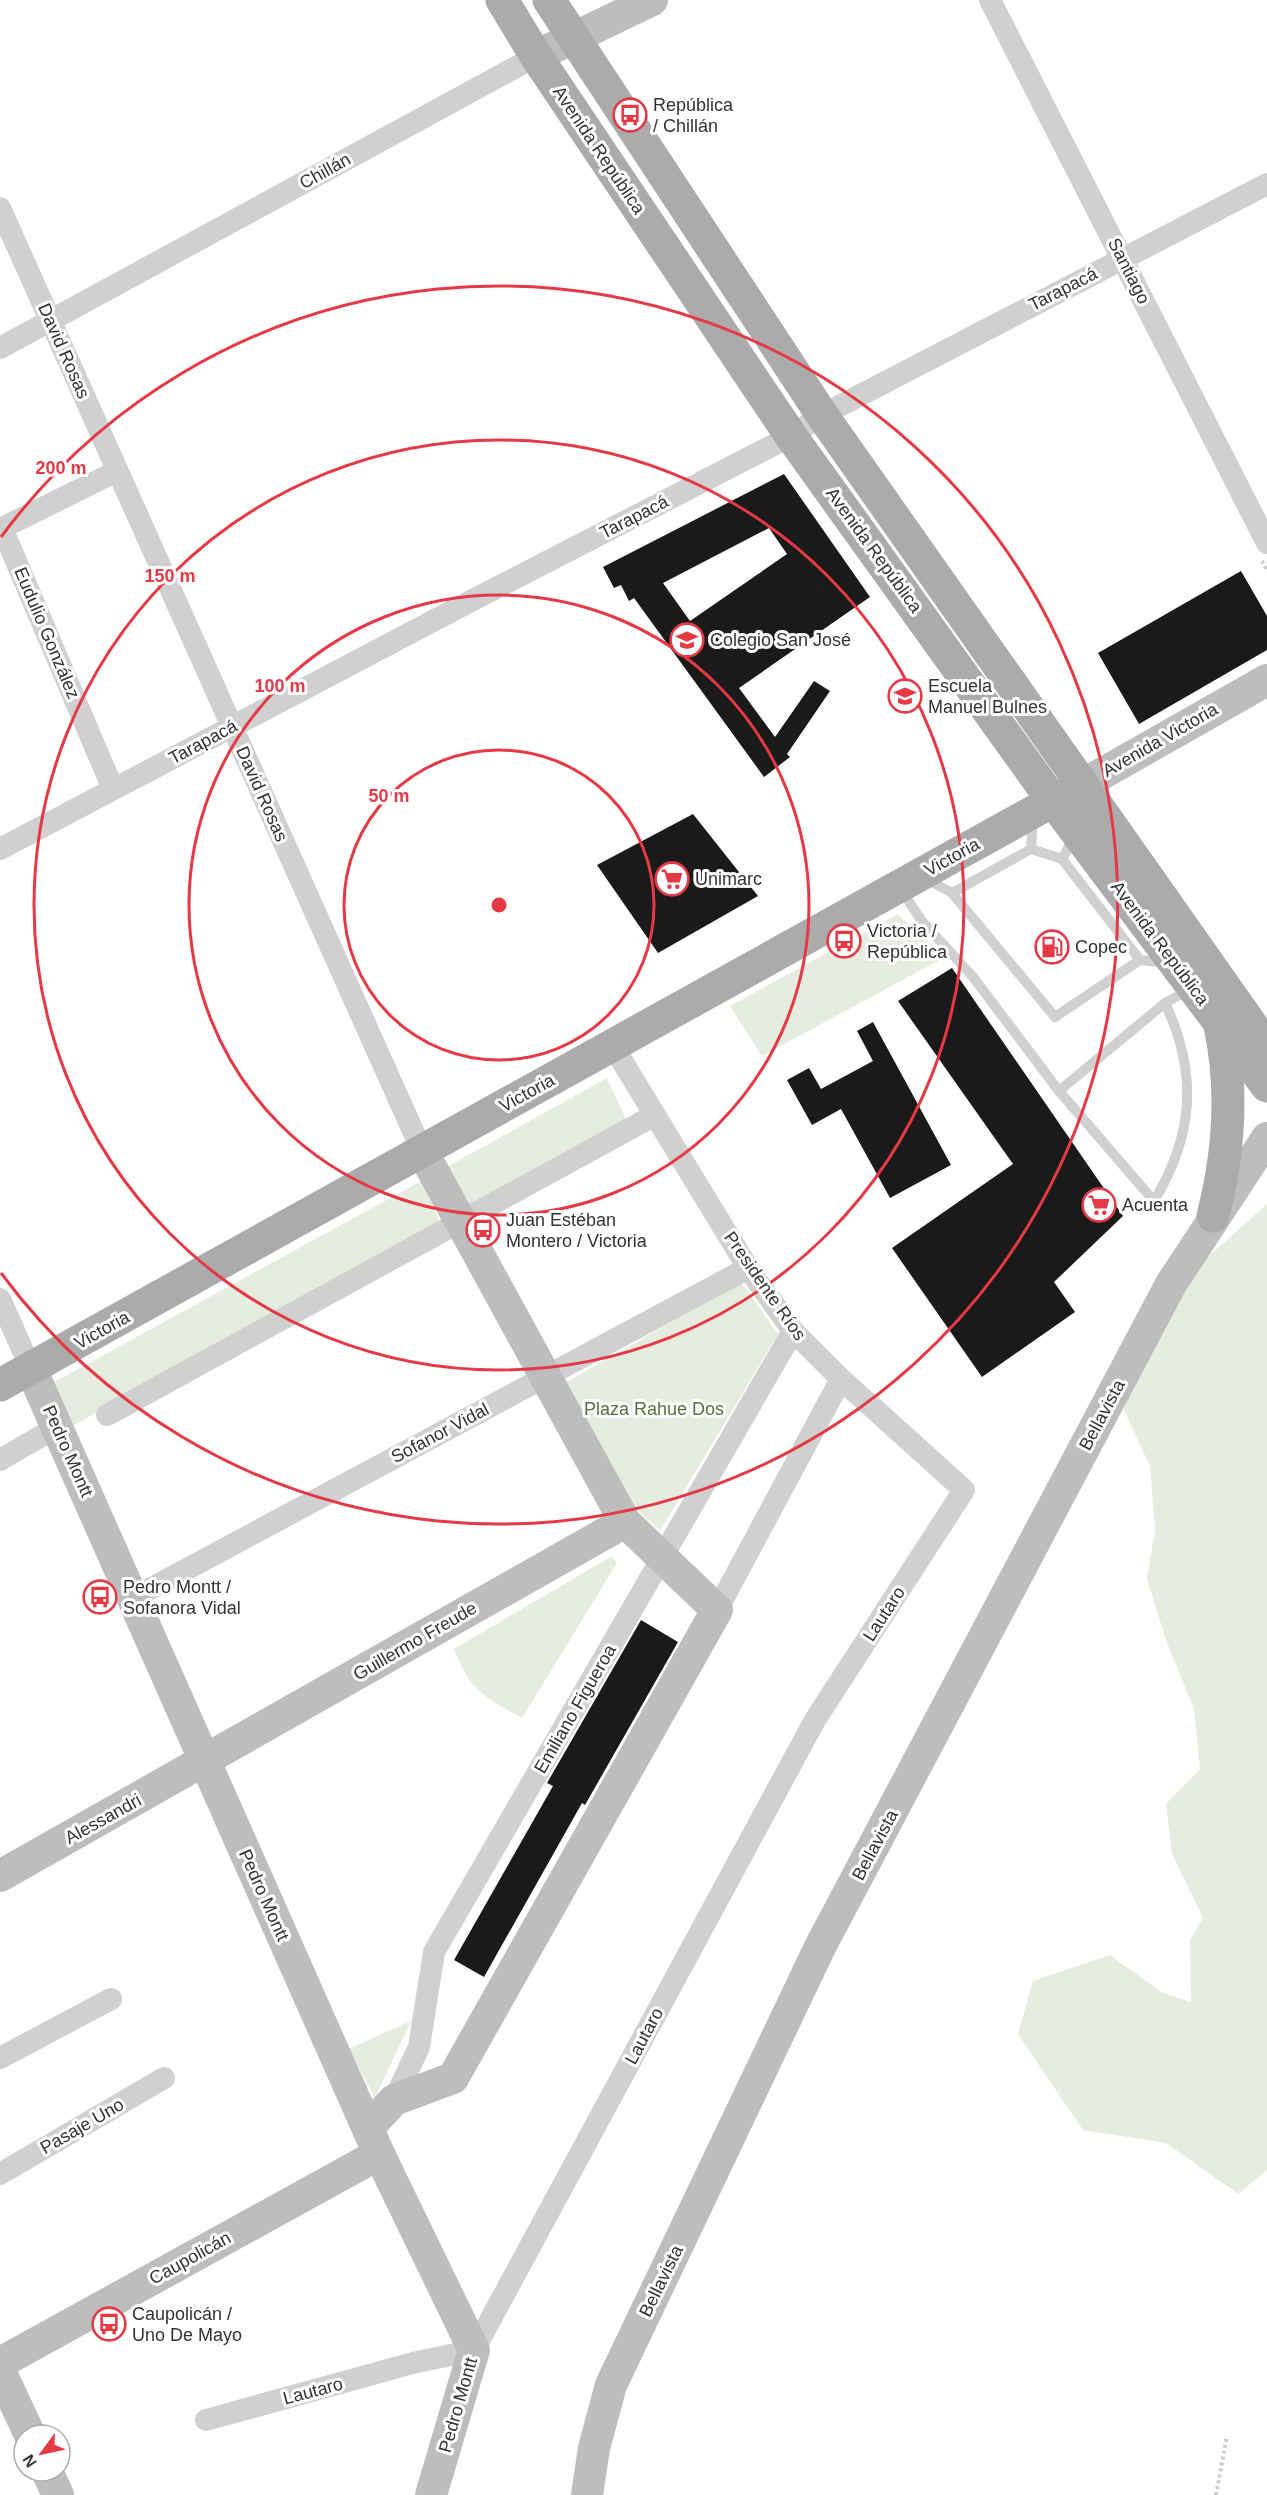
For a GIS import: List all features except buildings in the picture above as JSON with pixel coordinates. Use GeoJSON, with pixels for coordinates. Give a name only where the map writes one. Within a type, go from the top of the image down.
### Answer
{"type":"FeatureCollection","features":[{"type":"Feature","properties":{"kind":"main road","name":"Avenida República"},"geometry":{"type":"LineString","coordinates":[[502,0],[536,56],[1069,845],[1185,976],[1267,1086]]}},
{"type":"Feature","properties":{"kind":"main road","name":"Avenida República"},"geometry":{"type":"LineString","coordinates":[[549,0],[822,415],[1267,1047]]}},
{"type":"Feature","properties":{"kind":"main road","name":"Avenida Victoria"},"geometry":{"type":"LineString","coordinates":[[1043,806],[1082,785]]}},
{"type":"Feature","properties":{"kind":"main road","name":"Victoria"},"geometry":{"type":"LineString","coordinates":[[0,1385],[1043,806]]}},
{"type":"Feature","properties":{"kind":"main road"},"geometry":{"type":"LineString","coordinates":[[1213,1216],[1226,1155],[1229,1124],[1227,1069],[1219,1021]]}},
{"type":"Feature","properties":{"kind":"street","name":"Chillán"},"geometry":{"type":"LineString","coordinates":[[0,348],[536,56],[652,0]]}},
{"type":"Feature","properties":{"kind":"street","name":"Santiago"},"geometry":{"type":"LineString","coordinates":[[990,0],[1267,543]]}},
{"type":"Feature","properties":{"kind":"street","name":"Tarapacá"},"geometry":{"type":"LineString","coordinates":[[0,849],[791,436],[822,415],[1267,184]]}},
{"type":"Feature","properties":{"kind":"street","name":"David Rosas"},"geometry":{"type":"LineString","coordinates":[[0,208],[422,1151]]}},
{"type":"Feature","properties":{"kind":"street","name":"Eudulio González"},"geometry":{"type":"LineString","coordinates":[[113,789],[2,528],[117,471]]}},
{"type":"Feature","properties":{"kind":"street","name":"Avenida Victoria"},"geometry":{"type":"LineString","coordinates":[[1082,785],[1267,680]]}},
{"type":"Feature","properties":{"kind":"street","name":"Presidente Ríos"},"geometry":{"type":"LineString","coordinates":[[615,1044],[622,1061],[748,1268],[793,1331],[841,1379],[964,1490]]}},
{"type":"Feature","properties":{"kind":"street"},"geometry":{"type":"LineString","coordinates":[[107,1415],[655,1115]]}},
{"type":"Feature","properties":{"kind":"street","name":"Bellavista"},"geometry":{"type":"LineString","coordinates":[[587,2495],[594,2448],[611,2385],[820,1947],[1171,1284],[1213,1216],[1267,1138]]}},
{"type":"Feature","properties":{"kind":"street"},"geometry":{"type":"LineString","coordinates":[[422,1151],[625,1522],[717,1610]]}},
{"type":"Feature","properties":{"kind":"street","name":"Bellavista"},"geometry":{"type":"LineString","coordinates":[[1213,1216],[1263,1172]]}},
{"type":"Feature","properties":{"kind":"street","name":"Sofanor Vidal"},"geometry":{"type":"LineString","coordinates":[[133,1598],[748,1268]]}},
{"type":"Feature","properties":{"kind":"street","name":"Pedro Montt"},"geometry":{"type":"LineString","coordinates":[[0,1299],[373,2141],[474,2350],[431,2495]]}},
{"type":"Feature","properties":{"kind":"street","name":"Emiliano Figueroa"},"geometry":{"type":"LineString","coordinates":[[373,2141],[420,2047],[434,1952],[793,1331]]}},
{"type":"Feature","properties":{"kind":"street","name":"Emiliano Figueroa"},"geometry":{"type":"LineString","coordinates":[[394,2100],[453,2079],[717,1610],[841,1379]]}},
{"type":"Feature","properties":{"kind":"street"},"geometry":{"type":"LineString","coordinates":[[0,1460],[57,1427]]}},
{"type":"Feature","properties":{"kind":"street","name":"Lautaro"},"geometry":{"type":"LineString","coordinates":[[206,2420],[413,2363],[474,2350],[815,1720],[964,1490]]}},
{"type":"Feature","properties":{"kind":"street","name":"Guillermo Freude"},"geometry":{"type":"LineString","coordinates":[[205,1762],[625,1522]]}},
{"type":"Feature","properties":{"kind":"street","name":"Alessandri"},"geometry":{"type":"LineString","coordinates":[[0,1876],[205,1762]]}},
{"type":"Feature","properties":{"kind":"street"},"geometry":{"type":"LineString","coordinates":[[0,2058],[111,1999]]}},
{"type":"Feature","properties":{"kind":"street","name":"Pasaje Uno"},"geometry":{"type":"LineString","coordinates":[[0,2174],[164,2078]]}},
{"type":"Feature","properties":{"kind":"street","name":"Caupolicán"},"geometry":{"type":"LineString","coordinates":[[0,2363],[373,2141]]}},
{"type":"Feature","properties":{"kind":"street"},"geometry":{"type":"LineString","coordinates":[[0,2371],[24,2423]]}},
{"type":"Feature","properties":{"kind":"lane"},"geometry":{"type":"LineString","coordinates":[[1031,849],[1043,806]]}},
{"type":"Feature","properties":{"kind":"lane"},"geometry":{"type":"LineString","coordinates":[[952,893],[1031,849],[1069,845],[1140,960],[1185,976],[1165,1003],[1059,1091]]}},
{"type":"Feature","properties":{"kind":"lane"},"geometry":{"type":"LineString","coordinates":[[909,881],[952,893],[1055,1017],[1140,960]]}},
{"type":"Feature","properties":{"kind":"lane"},"geometry":{"type":"LineString","coordinates":[[909,881],[921,920],[973,977],[1059,1091],[1154,1201],[1176,1160],[1187,1114],[1188,1091],[1184,1057],[1175,1024],[1165,1003]]}},
{"type":"Feature","properties":{"kind":"path"},"geometry":{"type":"LineString","coordinates":[[1216,2495],[1227,2436]]}},
{"type":"Feature","properties":{"kind":"green space"},"geometry":{"type":"Polygon","coordinates":[[[898,914],[945,957],[762,1056],[730,1006],[898,914]]]}},
{"type":"Feature","properties":{"kind":"green space"},"geometry":{"type":"Polygon","coordinates":[[[607,1078],[626,1119],[469,1206],[445,1168],[607,1078]]]}},
{"type":"Feature","properties":{"kind":"green space"},"geometry":{"type":"Polygon","coordinates":[[[423,1180],[439,1221],[67,1429],[49,1385],[423,1180]]]}},
{"type":"Feature","properties":{"kind":"green space"},"geometry":{"type":"Polygon","coordinates":[[[1267,1204],[1267,2170],[1238,2194],[1166,2143],[1083,2130],[1018,2034],[1033,1981],[1110,1955],[1161,1992],[1191,2002],[1190,1940],[1203,1918],[1172,1854],[1166,1804],[1200,1769],[1194,1709],[1166,1640],[1147,1579],[1155,1530],[1150,1466],[1121,1404],[1188,1275],[1267,1204]]]}},
{"type":"Feature","properties":{"kind":"green space","name":"Plaza Rahue Dos"},"geometry":{"type":"Polygon","coordinates":[[[741,1282],[778,1334],[660,1531],[629,1502],[563,1384],[741,1282]]]}},
{"type":"Feature","properties":{"kind":"green space"},"geometry":{"type":"Polygon","coordinates":[[[612,1556],[617,1563],[522,1718],[480,1691],[466,1674],[454,1649],[612,1556]]]}},
{"type":"Feature","properties":{"kind":"green space"},"geometry":{"type":"Polygon","coordinates":[[[411,2021],[375,2098],[349,2049],[411,2021]]]}},
{"type":"Feature","properties":{"kind":"place","name":"República / Chillán"},"geometry":{"type":"Point","coordinates":[630,115]}},
{"type":"Feature","properties":{"kind":"place","name":"Colegio San José"},"geometry":{"type":"Point","coordinates":[687,640]}},
{"type":"Feature","properties":{"kind":"place","name":"Escuela Manuel Bulnes"},"geometry":{"type":"Point","coordinates":[905,696]}},
{"type":"Feature","properties":{"kind":"place","name":"Unimarc"},"geometry":{"type":"Point","coordinates":[672,879]}},
{"type":"Feature","properties":{"kind":"place","name":"Victoria / República"},"geometry":{"type":"Point","coordinates":[844,941]}},
{"type":"Feature","properties":{"kind":"place","name":"Copec"},"geometry":{"type":"Point","coordinates":[1052,947]}},
{"type":"Feature","properties":{"kind":"place","name":"Acuenta"},"geometry":{"type":"Point","coordinates":[1099,1205]}},
{"type":"Feature","properties":{"kind":"place","name":"Juan Estéban Montero / Victoria"},"geometry":{"type":"Point","coordinates":[483,1230]}},
{"type":"Feature","properties":{"kind":"place","name":"Pedro Montt / Sofanora Vidal"},"geometry":{"type":"Point","coordinates":[100,1597]}},
{"type":"Feature","properties":{"kind":"place","name":"Caupolicán / Uno De Mayo"},"geometry":{"type":"Point","coordinates":[109,2324]}}]}
